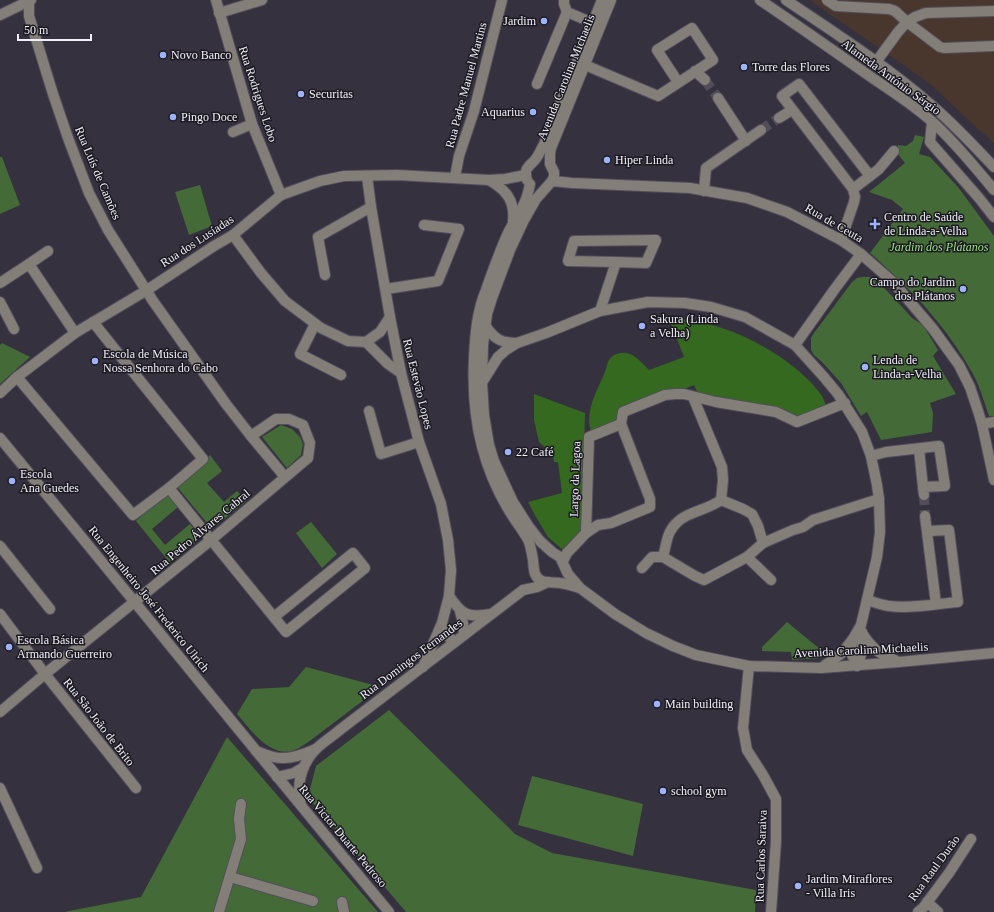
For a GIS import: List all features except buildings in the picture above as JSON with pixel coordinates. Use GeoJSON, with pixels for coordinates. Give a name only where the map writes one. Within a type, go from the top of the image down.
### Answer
{"type":"FeatureCollection","features":[{"type":"Feature","properties":{"kind":"street"},"geometry":{"type":"LineString","coordinates":[[0,15],[30,0]]}},
{"type":"Feature","properties":{"kind":"street","name":"Rua Luís de Camões"},"geometry":{"type":"LineString","coordinates":[[30,0],[29,16],[52,94],[89,192],[108,230],[153,301],[251,436],[285,477]]}},
{"type":"Feature","properties":{"kind":"street","name":"Rua Rodrigues Lobo"},"geometry":{"type":"LineString","coordinates":[[216,0],[252,124],[281,195]]}},
{"type":"Feature","properties":{"kind":"street"},"geometry":{"type":"LineString","coordinates":[[220,13],[262,0]]}},
{"type":"Feature","properties":{"kind":"street","name":"Rua Padre Manuel Martins"},"geometry":{"type":"LineString","coordinates":[[454,177],[474,111],[502,0]]}},
{"type":"Feature","properties":{"kind":"street"},"geometry":{"type":"LineString","coordinates":[[564,0],[567,12],[593,23]]}},
{"type":"Feature","properties":{"kind":"street","name":"Avenida Carolina Michaelis"},"geometry":{"type":"LineString","coordinates":[[580,588],[569,584],[542,581],[534,574],[528,540],[512,516],[494,481],[479,438],[475,412],[475,343],[480,306],[485,291],[512,224],[527,198],[528,167],[534,161],[544,144],[602,0]]}},
{"type":"Feature","properties":{"kind":"street","name":"Avenida Carolina Michaelis"},"geometry":{"type":"LineString","coordinates":[[611,0],[551,148],[550,164],[553,168],[554,177],[536,199],[524,220],[510,250],[487,314],[483,345],[482,383],[484,415],[494,460],[513,502],[540,541],[560,557],[568,574],[580,588],[614,614],[646,633],[679,649],[696,655],[749,666],[821,668],[994,653]]}},
{"type":"Feature","properties":{"kind":"street","name":"Alameda António Sérgio"},"geometry":{"type":"LineString","coordinates":[[760,0],[811,34],[932,122],[964,154],[994,190]]}},
{"type":"Feature","properties":{"kind":"street","name":"Alameda António Sérgio"},"geometry":{"type":"LineString","coordinates":[[786,0],[876,62],[930,103],[994,167]]}},
{"type":"Feature","properties":{"kind":"street"},"geometry":{"type":"LineString","coordinates":[[827,0],[836,6],[889,9],[895,11],[940,47],[994,46]]}},
{"type":"Feature","properties":{"kind":"street"},"geometry":{"type":"LineString","coordinates":[[876,62],[898,32],[914,16],[926,14],[994,11]]}},
{"type":"Feature","properties":{"kind":"street","name":"Avenida Carolina Michaelis"},"geometry":{"type":"LineString","coordinates":[[537,84],[567,12]]}},
{"type":"Feature","properties":{"kind":"street"},"geometry":{"type":"LineString","coordinates":[[585,64],[658,96],[713,60],[692,28],[658,50],[678,82]]}},
{"type":"Feature","properties":{"kind":"street"},"geometry":{"type":"LineString","coordinates":[[695,71],[705,80]]}},
{"type":"Feature","properties":{"kind":"street"},"geometry":{"type":"LineString","coordinates":[[841,240],[854,202],[855,197],[853,189],[782,96],[799,84],[870,176]]}},
{"type":"Feature","properties":{"kind":"street"},"geometry":{"type":"LineString","coordinates":[[718,98],[746,140]]}},
{"type":"Feature","properties":{"kind":"street"},"geometry":{"type":"LineString","coordinates":[[779,118],[792,110]]}},
{"type":"Feature","properties":{"kind":"street"},"geometry":{"type":"LineString","coordinates":[[932,122],[930,142],[994,217]]}},
{"type":"Feature","properties":{"kind":"street"},"geometry":{"type":"LineString","coordinates":[[233,132],[252,124]]}},
{"type":"Feature","properties":{"kind":"street"},"geometry":{"type":"LineString","coordinates":[[704,191],[706,168],[761,130]]}},
{"type":"Feature","properties":{"kind":"street"},"geometry":{"type":"LineString","coordinates":[[853,189],[879,169],[894,151]]}},
{"type":"Feature","properties":{"kind":"street"},"geometry":{"type":"LineString","coordinates":[[534,161],[543,160],[550,164]]}},
{"type":"Feature","properties":{"kind":"street","name":"Rua dos Lusíadas"},"geometry":{"type":"LineString","coordinates":[[0,393],[75,333],[147,290],[233,235],[281,195],[320,181],[344,176],[397,175],[489,180],[528,179]]}},
{"type":"Feature","properties":{"kind":"street","name":"Rua Estevão Lopes"},"geometry":{"type":"LineString","coordinates":[[367,176],[371,207],[401,373],[419,442],[442,504],[448,540],[451,570],[449,596],[442,623],[423,667]]}},
{"type":"Feature","properties":{"kind":"street"},"geometry":{"type":"LineString","coordinates":[[528,179],[537,188],[549,184]]}},
{"type":"Feature","properties":{"kind":"street"},"geometry":{"type":"LineString","coordinates":[[489,180],[503,189],[512,204],[512,224]]}},
{"type":"Feature","properties":{"kind":"street","name":"Rua de Ceuta"},"geometry":{"type":"LineString","coordinates":[[549,184],[572,183],[690,188],[747,198],[787,212],[841,240],[861,254],[893,282],[933,329],[959,365],[970,387],[982,424],[994,480]]}},
{"type":"Feature","properties":{"kind":"street"},"geometry":{"type":"LineString","coordinates":[[325,275],[318,237],[371,207]]}},
{"type":"Feature","properties":{"kind":"street"},"geometry":{"type":"LineString","coordinates":[[386,289],[438,281],[459,229],[424,226]]}},
{"type":"Feature","properties":{"kind":"street"},"geometry":{"type":"LineString","coordinates":[[233,235],[261,273],[285,301],[321,328],[348,341],[366,342],[380,332],[390,317]]}},
{"type":"Feature","properties":{"kind":"street"},"geometry":{"type":"LineString","coordinates":[[656,240],[646,263],[616,262],[589,262],[568,261],[574,241],[656,240]]}},
{"type":"Feature","properties":{"kind":"street"},"geometry":{"type":"LineString","coordinates":[[0,283],[48,251]]}},
{"type":"Feature","properties":{"kind":"street"},"geometry":{"type":"LineString","coordinates":[[795,345],[861,254]]}},
{"type":"Feature","properties":{"kind":"street"},"geometry":{"type":"LineString","coordinates":[[600,311],[616,262]]}},
{"type":"Feature","properties":{"kind":"street"},"geometry":{"type":"LineString","coordinates":[[29,264],[75,333]]}},
{"type":"Feature","properties":{"kind":"street"},"geometry":{"type":"LineString","coordinates":[[0,302],[14,329]]}},
{"type":"Feature","properties":{"kind":"street"},"geometry":{"type":"LineString","coordinates":[[482,383],[498,357],[518,343],[600,311],[648,302],[685,303],[711,307],[745,317],[795,345],[823,376],[844,403],[862,432],[871,456],[879,499],[880,532],[877,557],[862,629],[861,654],[857,666]]}},
{"type":"Feature","properties":{"kind":"street"},"geometry":{"type":"LineString","coordinates":[[17,378],[134,515],[203,459],[92,322]]}},
{"type":"Feature","properties":{"kind":"street"},"geometry":{"type":"LineString","coordinates":[[315,324],[300,354],[341,375]]}},
{"type":"Feature","properties":{"kind":"street"},"geometry":{"type":"LineString","coordinates":[[485,325],[495,338],[508,343],[518,343]]}},
{"type":"Feature","properties":{"kind":"street"},"geometry":{"type":"LineString","coordinates":[[366,342],[388,364],[401,373]]}},
{"type":"Feature","properties":{"kind":"street"},"geometry":{"type":"LineString","coordinates":[[621,424],[623,412],[665,395],[675,394],[684,394],[716,402],[776,412],[797,422],[844,403]]}},
{"type":"Feature","properties":{"kind":"street"},"geometry":{"type":"LineString","coordinates":[[663,556],[670,530],[678,521],[687,515],[716,504],[721,500],[723,480],[722,467],[694,397]]}},
{"type":"Feature","properties":{"kind":"street"},"geometry":{"type":"LineString","coordinates":[[369,411],[381,454],[419,442]]}},
{"type":"Feature","properties":{"kind":"street"},"geometry":{"type":"LineString","coordinates":[[251,436],[276,419],[289,419],[302,425],[310,443],[308,458],[285,477]]}},
{"type":"Feature","properties":{"kind":"street"},"geometry":{"type":"LineString","coordinates":[[982,424],[994,422]]}},
{"type":"Feature","properties":{"kind":"street","name":"Largo da Lagoa"},"geometry":{"type":"LineString","coordinates":[[563,564],[567,553],[586,532],[598,525],[611,523],[650,507],[650,498],[621,424],[589,436],[586,532]]}},
{"type":"Feature","properties":{"kind":"street","name":"Rua Engenheiro José Frederico Ulrich"},"geometry":{"type":"LineString","coordinates":[[0,438],[136,602],[277,777]]}},
{"type":"Feature","properties":{"kind":"street"},"geometry":{"type":"LineString","coordinates":[[871,456],[886,452],[919,448],[939,446],[945,486],[923,491],[919,448]]}},
{"type":"Feature","properties":{"kind":"street","name":"Rua Pedro Álvares Cabral"},"geometry":{"type":"LineString","coordinates":[[0,712],[45,674],[136,602],[285,477]]}},
{"type":"Feature","properties":{"kind":"street"},"geometry":{"type":"LineString","coordinates":[[169,488],[286,632],[365,568],[353,553],[274,617]]}},
{"type":"Feature","properties":{"kind":"street"},"geometry":{"type":"LineString","coordinates":[[642,568],[652,557],[663,556],[704,580],[747,557],[763,543],[793,530],[803,528],[813,520],[879,499]]}},
{"type":"Feature","properties":{"kind":"street"},"geometry":{"type":"LineString","coordinates":[[721,500],[752,514],[758,526],[763,543]]}},
{"type":"Feature","properties":{"kind":"street"},"geometry":{"type":"LineString","coordinates":[[925,516],[936,604]]}},
{"type":"Feature","properties":{"kind":"street"},"geometry":{"type":"LineString","coordinates":[[867,600],[888,606],[898,607],[958,602],[949,530],[928,531]]}},
{"type":"Feature","properties":{"kind":"street"},"geometry":{"type":"LineString","coordinates":[[0,546],[50,609]]}},
{"type":"Feature","properties":{"kind":"street"},"geometry":{"type":"LineString","coordinates":[[533,566],[538,555],[552,552]]}},
{"type":"Feature","properties":{"kind":"street"},"geometry":{"type":"LineString","coordinates":[[747,557],[771,580]]}},
{"type":"Feature","properties":{"kind":"street"},"geometry":{"type":"LineString","coordinates":[[550,582],[556,581],[562,574],[563,564]]}},
{"type":"Feature","properties":{"kind":"street","name":"Rua Domingos Fernandes"},"geometry":{"type":"LineString","coordinates":[[523,590],[533,566]]}},
{"type":"Feature","properties":{"kind":"street","name":"Rua Domingos Fernandes"},"geometry":{"type":"LineString","coordinates":[[301,806],[299,784],[301,775],[308,759],[316,749],[523,590],[550,582]]}},
{"type":"Feature","properties":{"kind":"street"},"geometry":{"type":"LineString","coordinates":[[449,596],[460,610],[466,614],[474,616],[492,614]]}},
{"type":"Feature","properties":{"kind":"street"},"geometry":{"type":"LineString","coordinates":[[460,610],[464,635]]}},
{"type":"Feature","properties":{"kind":"street","name":"Rua São João de Brito"},"geometry":{"type":"LineString","coordinates":[[0,614],[45,674],[136,788]]}},
{"type":"Feature","properties":{"kind":"street"},"geometry":{"type":"LineString","coordinates":[[442,623],[443,630],[447,636],[455,642]]}},
{"type":"Feature","properties":{"kind":"street"},"geometry":{"type":"LineString","coordinates":[[821,668],[840,654],[862,629]]}},
{"type":"Feature","properties":{"kind":"street"},"geometry":{"type":"LineString","coordinates":[[862,629],[868,642],[875,650],[886,657],[899,662]]}},
{"type":"Feature","properties":{"kind":"street"},"geometry":{"type":"LineString","coordinates":[[853,639],[851,653],[857,666]]}},
{"type":"Feature","properties":{"kind":"street"},"geometry":{"type":"LineString","coordinates":[[981,654],[994,645]]}},
{"type":"Feature","properties":{"kind":"street","name":"Rua Carlos Saraiva"},"geometry":{"type":"LineString","coordinates":[[749,666],[743,728],[746,750],[776,798],[776,841],[771,912]]}},
{"type":"Feature","properties":{"kind":"street","name":"Rua Domingos Fernandes"},"geometry":{"type":"LineString","coordinates":[[256,751],[280,758],[293,756],[316,749]]}},
{"type":"Feature","properties":{"kind":"street"},"geometry":{"type":"LineString","coordinates":[[277,777],[288,760],[293,756]]}},
{"type":"Feature","properties":{"kind":"street"},"geometry":{"type":"LineString","coordinates":[[277,777],[294,773],[304,767]]}},
{"type":"Feature","properties":{"kind":"street","name":"Rua Victor Duarte Pedroso"},"geometry":{"type":"LineString","coordinates":[[277,777],[389,912]]}},
{"type":"Feature","properties":{"kind":"street"},"geometry":{"type":"LineString","coordinates":[[0,788],[37,868]]}},
{"type":"Feature","properties":{"kind":"street"},"geometry":{"type":"LineString","coordinates":[[219,912],[241,839],[239,819],[241,804]]}},
{"type":"Feature","properties":{"kind":"street","name":"Rua Raul Durão"},"geometry":{"type":"LineString","coordinates":[[918,912],[949,873],[971,839]]}},
{"type":"Feature","properties":{"kind":"street"},"geometry":{"type":"LineString","coordinates":[[230,877],[313,901]]}},
{"type":"Feature","properties":{"kind":"street"},"geometry":{"type":"LineString","coordinates":[[927,902],[938,912]]}},
{"type":"Feature","properties":{"kind":"shaded area"},"geometry":{"type":"Polygon","coordinates":[[[810,0],[994,0],[994,143],[925,80],[810,0]]]}},
{"type":"Feature","properties":{"kind":"green space","name":"Jardim dos Plátanos"},"geometry":{"type":"Polygon","coordinates":[[[915,135],[924,137],[919,154],[930,157],[958,187],[994,236],[994,416],[989,416],[980,389],[973,374],[947,333],[916,297],[870,253],[903,209],[892,200],[869,192],[905,163],[897,153],[898,145],[906,146],[913,141],[915,135]]]}},
{"type":"Feature","properties":{"kind":"green space"},"geometry":{"type":"Polygon","coordinates":[[[0,157],[2,157],[20,205],[0,214],[0,157]]]}},
{"type":"Feature","properties":{"kind":"green space"},"geometry":{"type":"Polygon","coordinates":[[[200,185],[212,226],[189,235],[175,192],[200,185]]]}},
{"type":"Feature","properties":{"kind":"green space","name":"Jardim dos Plátanos"},"geometry":{"type":"Polygon","coordinates":[[[870,277],[878,282],[912,318],[923,325],[938,350],[933,356],[956,394],[930,403],[933,413],[932,432],[881,440],[867,412],[861,416],[841,383],[811,350],[811,338],[814,333],[852,282],[857,278],[870,277]]]}},
{"type":"Feature","properties":{"kind":"green space"},"geometry":{"type":"Polygon","coordinates":[[[677,319],[722,328],[766,348],[804,375],[822,396],[826,407],[800,417],[776,408],[703,395],[697,391],[694,385],[619,410],[615,422],[591,431],[589,415],[593,399],[610,358],[618,353],[628,353],[638,359],[649,370],[684,357],[670,321],[677,319]]]}},
{"type":"Feature","properties":{"kind":"green space"},"geometry":{"type":"Polygon","coordinates":[[[2,343],[30,357],[0,384],[0,345],[2,343]]]}},
{"type":"Feature","properties":{"kind":"green space"},"geometry":{"type":"Polygon","coordinates":[[[534,394],[585,413],[582,533],[563,550],[548,537],[528,502],[562,493],[558,462],[554,462],[553,455],[539,442],[534,420],[534,394]]]}},
{"type":"Feature","properties":{"kind":"green space"},"geometry":{"type":"Polygon","coordinates":[[[281,425],[292,429],[300,437],[303,444],[301,455],[287,468],[262,437],[281,425]]]}},
{"type":"Feature","properties":{"kind":"green space"},"geometry":{"type":"Polygon","coordinates":[[[210,455],[222,471],[207,483],[224,502],[237,491],[246,501],[212,529],[178,488],[210,455]]]}},
{"type":"Feature","properties":{"kind":"green space"},"geometry":{"type":"Polygon","coordinates":[[[167,493],[178,507],[152,529],[165,545],[190,524],[201,537],[170,563],[136,521],[167,493]]]}},
{"type":"Feature","properties":{"kind":"green space"},"geometry":{"type":"Polygon","coordinates":[[[311,522],[337,554],[322,568],[296,533],[311,522]]]}},
{"type":"Feature","properties":{"kind":"green space"},"geometry":{"type":"Polygon","coordinates":[[[787,622],[826,654],[821,658],[792,660],[791,652],[762,651],[762,647],[787,622]]]}},
{"type":"Feature","properties":{"kind":"green space"},"geometry":{"type":"Polygon","coordinates":[[[306,667],[381,687],[300,748],[284,752],[276,750],[268,746],[254,734],[237,714],[252,689],[289,687],[306,667]]]}},
{"type":"Feature","properties":{"kind":"green space"},"geometry":{"type":"Polygon","coordinates":[[[389,710],[515,834],[552,853],[756,890],[755,912],[406,912],[313,803],[310,789],[316,766],[389,710]]]}},
{"type":"Feature","properties":{"kind":"green space"},"geometry":{"type":"Polygon","coordinates":[[[227,737],[378,912],[64,912],[141,897],[227,737]]]}},
{"type":"Feature","properties":{"kind":"green space"},"geometry":{"type":"Polygon","coordinates":[[[532,776],[643,804],[633,856],[518,825],[532,776]]]}},
{"type":"Feature","properties":{"kind":"tunnel"},"geometry":{"type":"LineString","coordinates":[[705,80],[718,98]]}},
{"type":"Feature","properties":{"kind":"tunnel"},"geometry":{"type":"LineString","coordinates":[[761,130],[779,118]]}},
{"type":"Feature","properties":{"kind":"tunnel"},"geometry":{"type":"LineString","coordinates":[[924,495],[925,516]]}},
{"type":"Feature","properties":{"kind":"place","name":"Jardim"},"geometry":{"type":"Point","coordinates":[544,21]}},
{"type":"Feature","properties":{"kind":"place","name":"Novo Banco"},"geometry":{"type":"Point","coordinates":[163,55]}},
{"type":"Feature","properties":{"kind":"place","name":"Torre das Flores"},"geometry":{"type":"Point","coordinates":[744,67]}},
{"type":"Feature","properties":{"kind":"place","name":"Securitas"},"geometry":{"type":"Point","coordinates":[301,94]}},
{"type":"Feature","properties":{"kind":"place","name":"Aquarius"},"geometry":{"type":"Point","coordinates":[533,112]}},
{"type":"Feature","properties":{"kind":"place","name":"Pingo Doce"},"geometry":{"type":"Point","coordinates":[173,117]}},
{"type":"Feature","properties":{"kind":"place","name":"Hiper Linda"},"geometry":{"type":"Point","coordinates":[607,160]}},
{"type":"Feature","properties":{"kind":"place","name":"Centro de Saúde de Linda-a-Velha"},"geometry":{"type":"Point","coordinates":[875,224]}},
{"type":"Feature","properties":{"kind":"place","name":"Campo do Jardim dos Plátanos"},"geometry":{"type":"Point","coordinates":[963,289]}},
{"type":"Feature","properties":{"kind":"place","name":"Sakura (Linda a Velha)"},"geometry":{"type":"Point","coordinates":[642,326]}},
{"type":"Feature","properties":{"kind":"place","name":"Escola de Música Nossa Senhora do Cabo"},"geometry":{"type":"Point","coordinates":[95,361]}},
{"type":"Feature","properties":{"kind":"place","name":"Lenda de Linda-a-Velha"},"geometry":{"type":"Point","coordinates":[865,367]}},
{"type":"Feature","properties":{"kind":"place","name":"22 Café"},"geometry":{"type":"Point","coordinates":[508,452]}},
{"type":"Feature","properties":{"kind":"place","name":"Escola Ana Guedes"},"geometry":{"type":"Point","coordinates":[12,481]}},
{"type":"Feature","properties":{"kind":"place","name":"Escola Básica Armando Guerreiro"},"geometry":{"type":"Point","coordinates":[9,647]}},
{"type":"Feature","properties":{"kind":"place","name":"Main building"},"geometry":{"type":"Point","coordinates":[657,704]}},
{"type":"Feature","properties":{"kind":"place","name":"school gym"},"geometry":{"type":"Point","coordinates":[663,791]}},
{"type":"Feature","properties":{"kind":"place","name":"Jardim Miraflores - Villa Iris"},"geometry":{"type":"Point","coordinates":[798,886]}}]}
